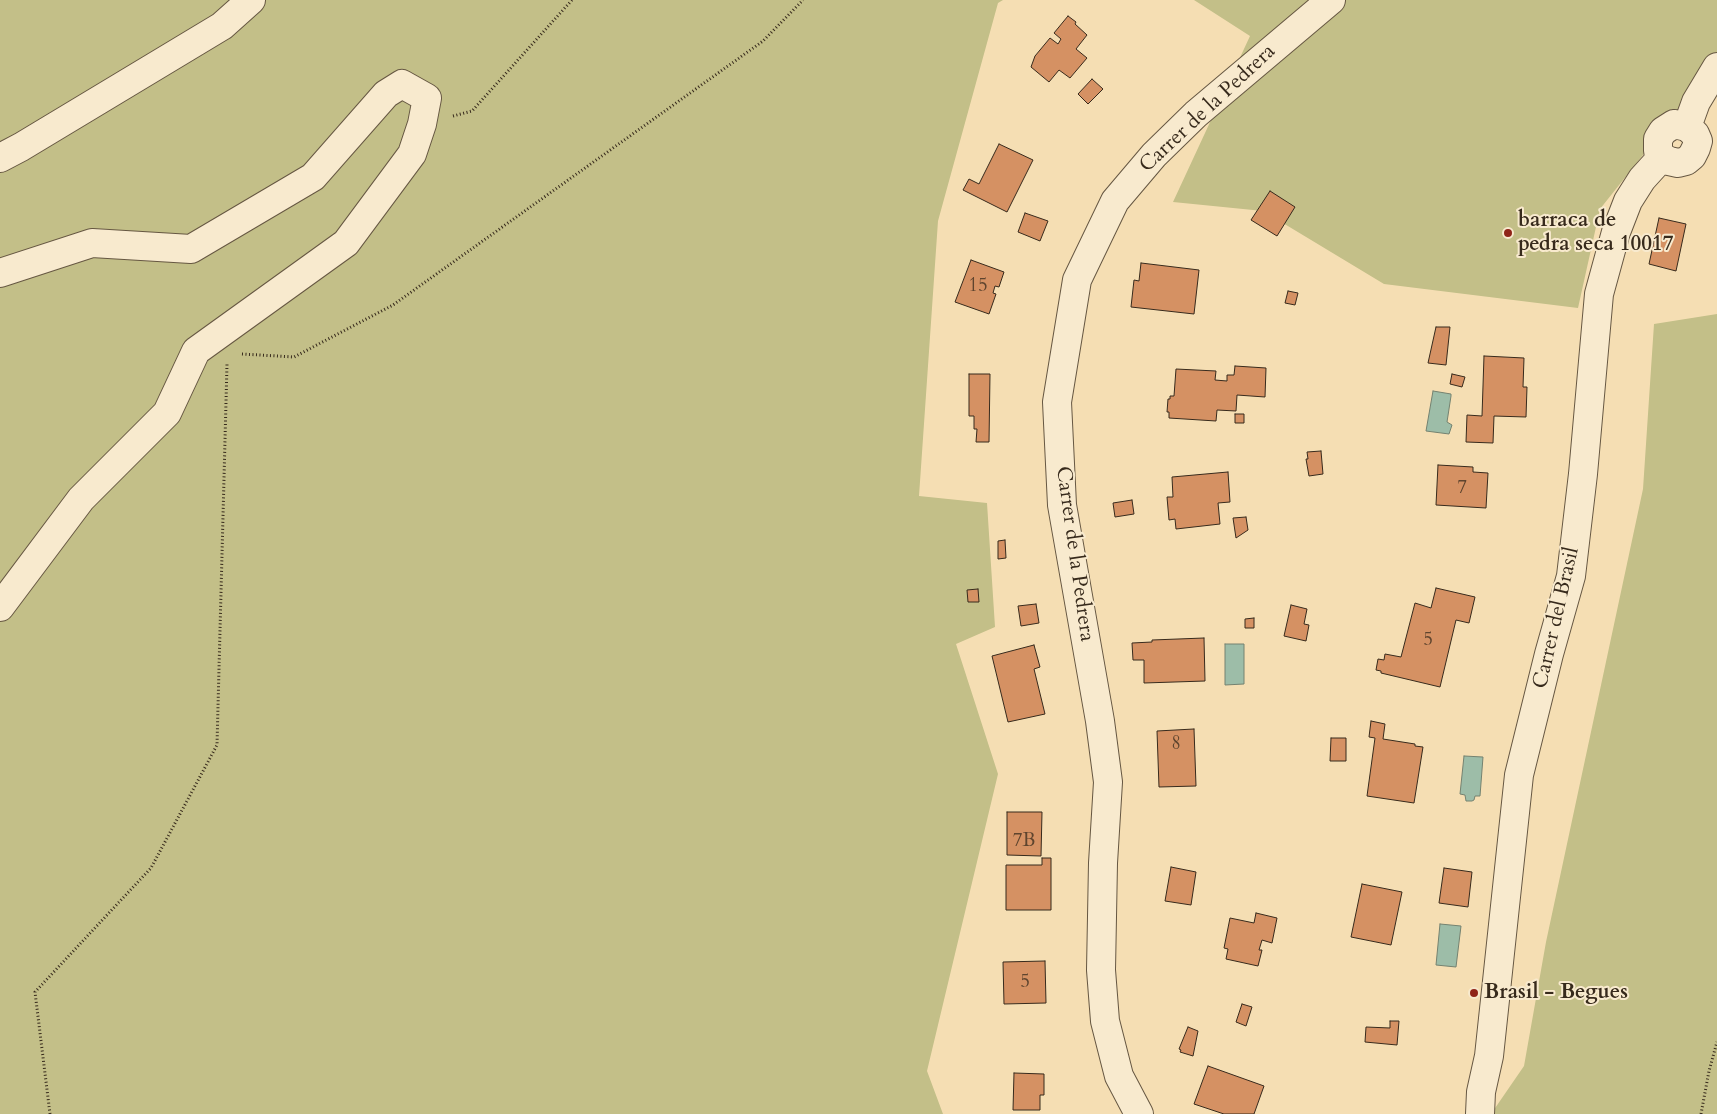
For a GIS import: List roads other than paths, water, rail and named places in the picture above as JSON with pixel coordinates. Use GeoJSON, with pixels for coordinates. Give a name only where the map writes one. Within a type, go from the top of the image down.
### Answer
{"type":"FeatureCollection","features":[{"type":"Feature","properties":{"kind":"street"},"geometry":{"type":"LineString","coordinates":[[0,158],[222,26],[251,0]]}},
{"type":"Feature","properties":{"kind":"street","name":"Carrer de la Pedrera"},"geometry":{"type":"LineString","coordinates":[[1139,1114],[1119,1076],[1104,1021],[1101,970],[1102,863],[1108,782],[1100,720],[1062,505],[1057,402],[1078,280],[1115,201],[1154,155],[1204,108],[1331,0]]}},
{"type":"Feature","properties":{"kind":"street","name":"Carrer del Brasil"},"geometry":{"type":"LineString","coordinates":[[1700,143],[1696,102],[1717,67]]}},
{"type":"Feature","properties":{"kind":"street"},"geometry":{"type":"LineString","coordinates":[[0,273],[92,242],[191,249],[313,177],[386,94],[402,84],[427,98],[422,124],[412,154],[346,243],[196,351],[167,413],[81,500],[0,607]]}},
{"type":"Feature","properties":{"kind":"street","name":"Carrer del Brasil"},"geometry":{"type":"LineString","coordinates":[[1476,1107],[1489,1056],[1519,775],[1549,654],[1571,576],[1583,474],[1600,294],[1616,232],[1628,201],[1642,180],[1662,157],[1658,151],[1658,138],[1663,131],[1674,124],[1700,143]]}},
{"type":"Feature","properties":{"kind":"place","name":"barraca de pedra seca 10017"},"geometry":{"type":"Point","coordinates":[1508,233]}},
{"type":"Feature","properties":{"kind":"place","name":"Brasil - Begues"},"geometry":{"type":"Point","coordinates":[1474,993]}}]}
